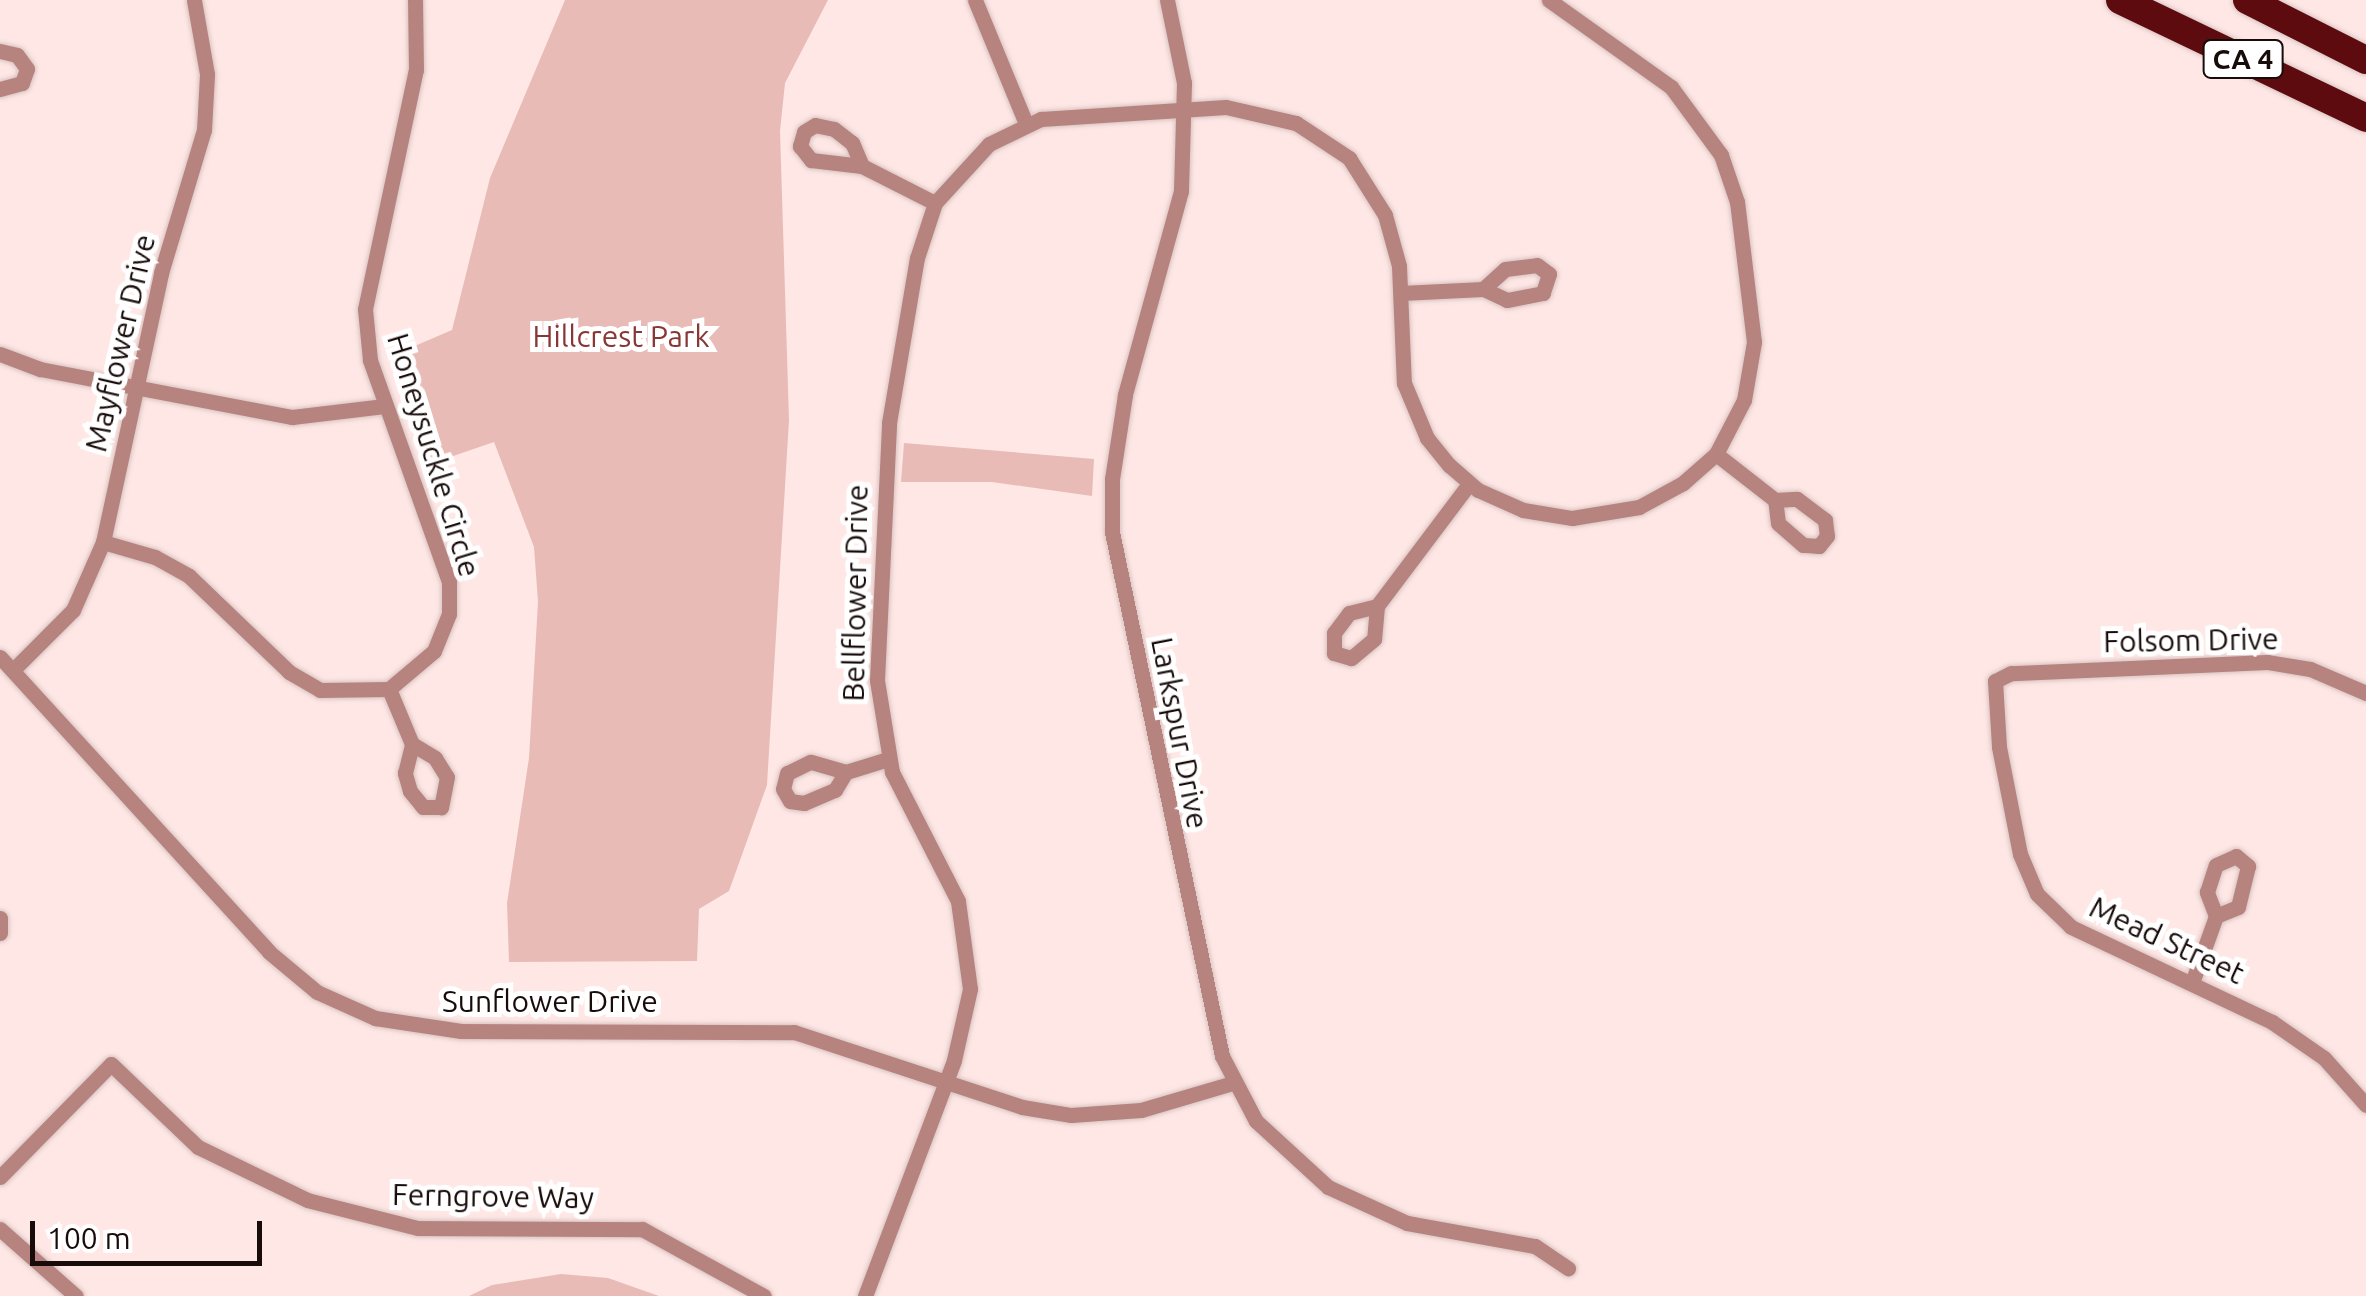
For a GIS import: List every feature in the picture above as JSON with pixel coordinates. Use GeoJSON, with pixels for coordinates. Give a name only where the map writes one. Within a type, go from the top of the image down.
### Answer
{"type":"FeatureCollection","features":[{"type":"Feature","properties":{"kind":"highway","name":"CA 4"},"geometry":{"type":"LineString","coordinates":[[2120,0],[2366,118]]}},
{"type":"Feature","properties":{"kind":"highway","name":"CA 4"},"geometry":{"type":"LineString","coordinates":[[2246,0],[2366,60]]}},
{"type":"Feature","properties":{"kind":"street","name":"Mayflower Drive"},"geometry":{"type":"LineString","coordinates":[[13,670],[73,610],[103,542],[134,386],[204,130],[208,74],[194,0]]}},
{"type":"Feature","properties":{"kind":"street","name":"Honeysuckle Circle"},"geometry":{"type":"LineString","coordinates":[[389,689],[434,651],[450,592],[370,360],[365,309],[416,70],[414,0]]}},
{"type":"Feature","properties":{"kind":"street"},"geometry":{"type":"LineString","coordinates":[[974,0],[1026,124]]}},
{"type":"Feature","properties":{"kind":"street","name":"Larkspur Drive"},"geometry":{"type":"LineString","coordinates":[[1167,0],[1186,107],[1177,218],[1125,395],[1112,516],[1207,1003],[1233,1083],[1281,1148],[1343,1196],[1408,1223],[1527,1244],[1568,1268]]}},
{"type":"Feature","properties":{"kind":"street"},"geometry":{"type":"LineString","coordinates":[[1377,606],[1469,484],[1523,510],[1604,516],[1658,500],[1716,454],[1744,400],[1754,342],[1731,176],[1706,128],[1672,87],[1550,0]]}},
{"type":"Feature","properties":{"kind":"street"},"geometry":{"type":"LineString","coordinates":[[0,51],[17,55],[27,69],[22,83],[0,89]]}},
{"type":"Feature","properties":{"kind":"street","name":"Bellflower Drive"},"geometry":{"type":"LineString","coordinates":[[865,1296],[947,1080],[970,989],[967,938],[950,880],[888,759],[878,680],[888,431],[916,258],[935,202],[970,160],[1026,124],[1065,114],[1186,107],[1274,115],[1335,145],[1385,215],[1401,292],[1404,383],[1427,438],[1469,484]]}},
{"type":"Feature","properties":{"kind":"street"},"geometry":{"type":"LineString","coordinates":[[862,166],[935,202]]}},
{"type":"Feature","properties":{"kind":"street"},"geometry":{"type":"LineString","coordinates":[[1401,292],[1483,289]]}},
{"type":"Feature","properties":{"kind":"street"},"geometry":{"type":"LineString","coordinates":[[0,354],[134,386],[304,418],[384,406]]}},
{"type":"Feature","properties":{"kind":"street"},"geometry":{"type":"LineString","coordinates":[[1716,454],[1774,500]]}},
{"type":"Feature","properties":{"kind":"street"},"geometry":{"type":"LineString","coordinates":[[103,542],[155,557],[190,576],[312,686],[339,693],[389,689],[412,744]]}},
{"type":"Feature","properties":{"kind":"street","name":"Sunflower Drive"},"geometry":{"type":"LineString","coordinates":[[0,657],[270,952],[317,992],[358,1012],[461,1030],[794,1032],[1022,1107],[1071,1115],[1141,1110],[1233,1083]]}},
{"type":"Feature","properties":{"kind":"street","name":"Folsom Drive"},"geometry":{"type":"LineString","coordinates":[[2011,673],[2267,662],[2310,668],[2366,693]]}},
{"type":"Feature","properties":{"kind":"street","name":"Mead Street"},"geometry":{"type":"LineString","coordinates":[[2011,673],[1995,681],[1999,747],[2020,854],[2037,894],[2072,927],[2145,965],[2193,980],[2324,1058],[2366,1105]]}},
{"type":"Feature","properties":{"kind":"street"},"geometry":{"type":"LineString","coordinates":[[846,772],[888,759]]}},
{"type":"Feature","properties":{"kind":"street"},"geometry":{"type":"LineString","coordinates":[[2193,980],[2216,916]]}},
{"type":"Feature","properties":{"kind":"street"},"geometry":{"type":"LineString","coordinates":[[0,918],[0,932]]}},
{"type":"Feature","properties":{"kind":"street","name":"Ferngrove Way"},"geometry":{"type":"LineString","coordinates":[[0,1177],[110,1064],[198,1148],[307,1200],[418,1228],[642,1229],[764,1296]]}},
{"type":"Feature","properties":{"kind":"street"},"geometry":{"type":"LineString","coordinates":[[0,1229],[76,1296]]}},
{"type":"Feature","properties":{"kind":"green space","name":"Hillcrest Park"},"geometry":{"type":"Polygon","coordinates":[[[565,0],[828,0],[785,83],[780,131],[789,420],[767,785],[729,891],[699,909],[697,961],[509,962],[507,903],[529,758],[538,602],[534,547],[494,442],[427,465],[389,357],[452,330],[490,178],[565,0]]]}},
{"type":"Feature","properties":{"kind":"green space"},"geometry":{"type":"Polygon","coordinates":[[[904,443],[1094,459],[1092,496],[992,482],[901,482],[904,443]]]}},
{"type":"Feature","properties":{"kind":"green space"},"geometry":{"type":"Polygon","coordinates":[[[561,1274],[608,1278],[659,1296],[469,1296],[492,1285],[561,1274]]]}}]}
